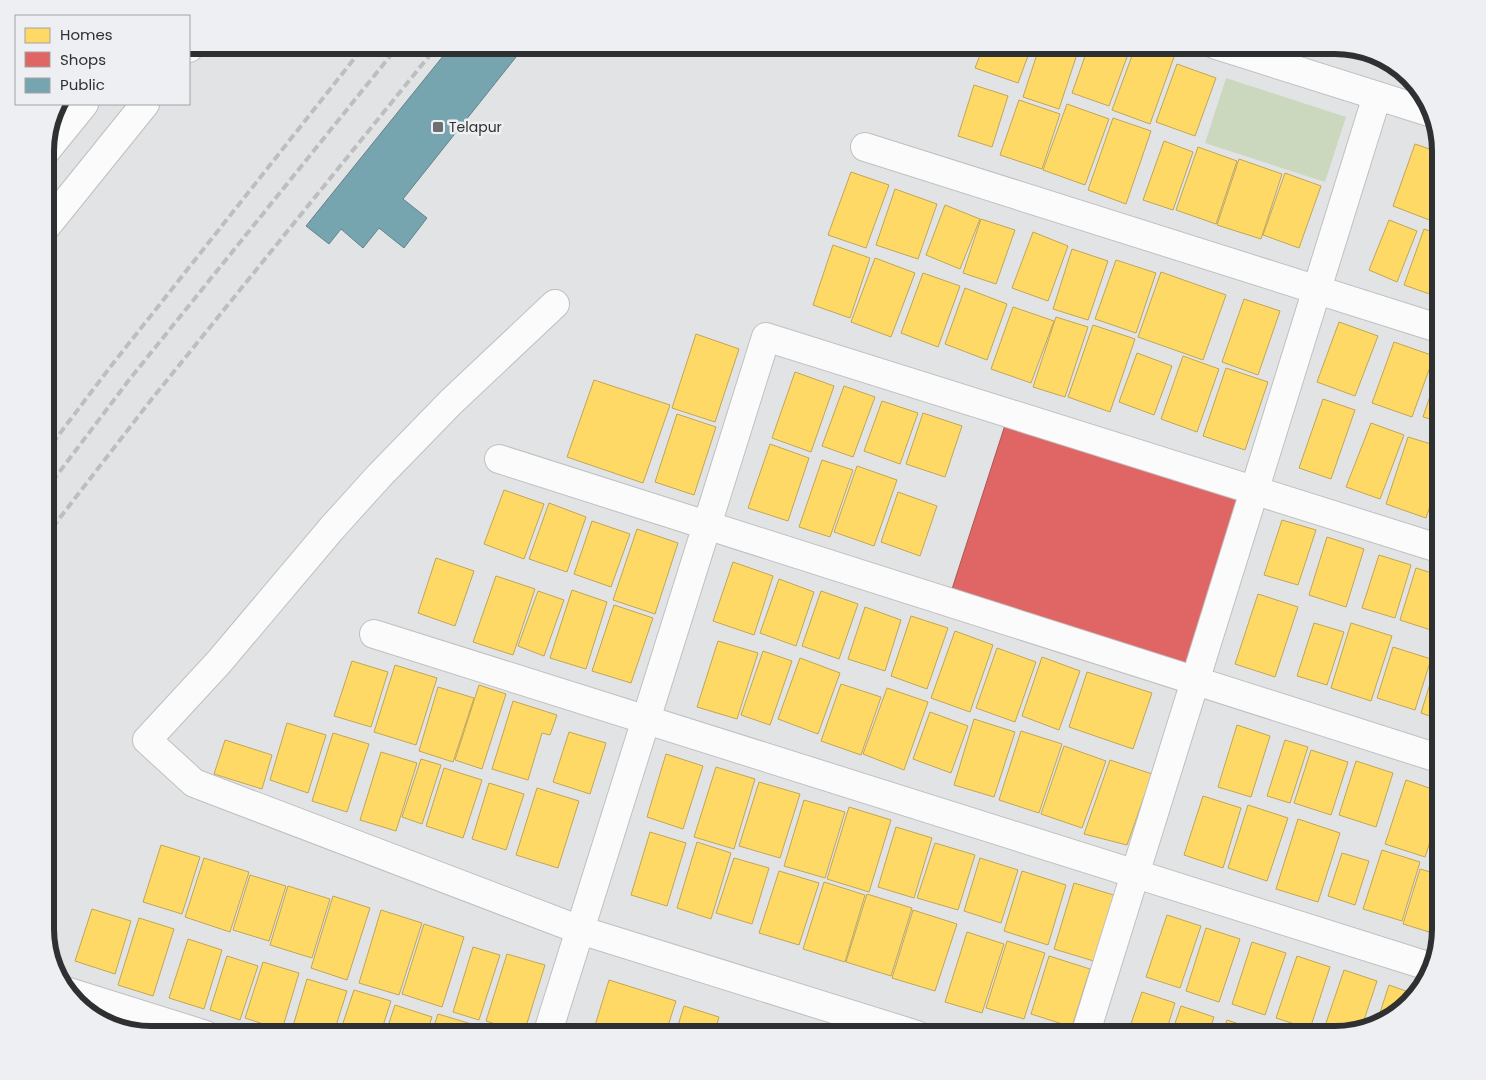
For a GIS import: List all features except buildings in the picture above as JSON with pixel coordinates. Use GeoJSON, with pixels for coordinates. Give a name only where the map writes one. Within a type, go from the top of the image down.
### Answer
{"type":"FeatureCollection","features":[{"type":"Feature","properties":{"kind":"street"},"geometry":{"type":"LineString","coordinates":[[1244,54],[1423,110]]}},
{"type":"Feature","properties":{"kind":"street"},"geometry":{"type":"LineString","coordinates":[[1088,1026],[1377,96]]}},
{"type":"Feature","properties":{"kind":"street"},"geometry":{"type":"LineString","coordinates":[[55,140],[83,105]]}},
{"type":"Feature","properties":{"kind":"street"},"geometry":{"type":"LineString","coordinates":[[54,217],[143,105]]}},
{"type":"Feature","properties":{"kind":"street"},"geometry":{"type":"LineString","coordinates":[[865,147],[1432,326]]}},
{"type":"Feature","properties":{"kind":"street"},"geometry":{"type":"LineString","coordinates":[[555,304],[451,402],[379,476],[332,528],[218,662],[147,740],[194,784],[580,930],[888,1026]]}},
{"type":"Feature","properties":{"kind":"street"},"geometry":{"type":"LineString","coordinates":[[550,1026],[766,337],[1432,545]]}},
{"type":"Feature","properties":{"kind":"street"},"geometry":{"type":"LineString","coordinates":[[499,460],[1432,756]]}},
{"type":"Feature","properties":{"kind":"street"},"geometry":{"type":"LineString","coordinates":[[374,634],[1425,965]]}},
{"type":"Feature","properties":{"kind":"street"},"geometry":{"type":"LineString","coordinates":[[80,995],[177,1026]]}},
{"type":"Feature","properties":{"kind":"green space"},"geometry":{"type":"Polygon","coordinates":[[[1226,78],[1346,117],[1325,182],[1205,143],[1226,78]]]}},
{"type":"Feature","properties":{"kind":"railway"},"geometry":{"type":"LineString","coordinates":[[54,441],[111,366],[358,54]]}},
{"type":"Feature","properties":{"kind":"railway"},"geometry":{"type":"LineString","coordinates":[[54,479],[129,380],[392,54]]}},
{"type":"Feature","properties":{"kind":"railway"},"geometry":{"type":"LineString","coordinates":[[54,525],[151,400],[431,54]]}},
{"type":"Feature","properties":{"kind":"place","name":"Telapur"},"geometry":{"type":"Point","coordinates":[438,127]}}]}
